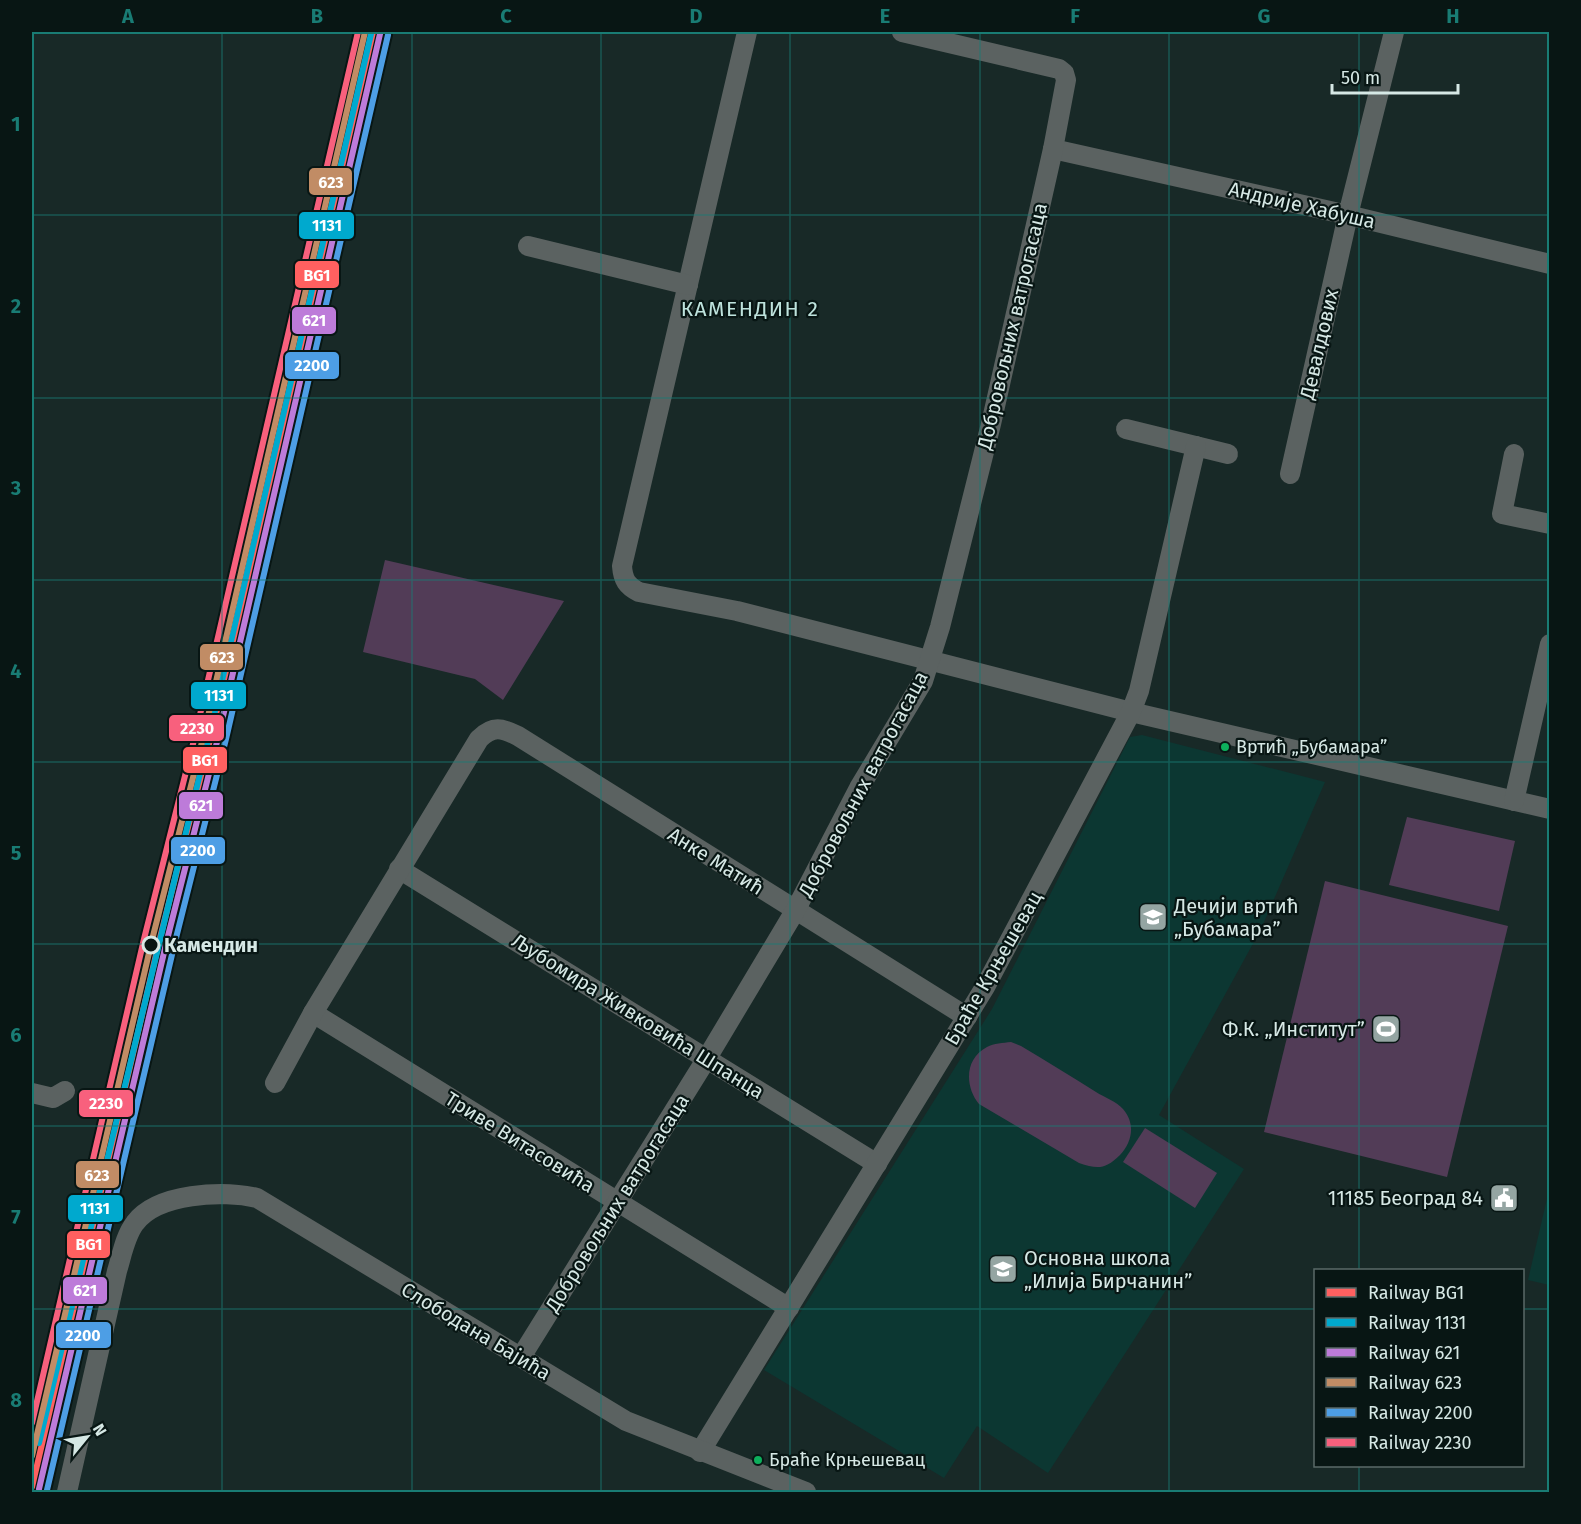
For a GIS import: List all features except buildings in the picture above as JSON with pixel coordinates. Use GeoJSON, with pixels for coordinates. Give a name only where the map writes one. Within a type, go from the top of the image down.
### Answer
{"type":"FeatureCollection","features":[{"type":"Feature","properties":{"kind":"street"},"geometry":{"type":"LineString","coordinates":[[747,32],[622,566],[622,575],[626,584],[639,592],[737,611],[1131,712],[1550,809]]}},
{"type":"Feature","properties":{"kind":"street","name":"Добровољних ватрогасаца"},"geometry":{"type":"LineString","coordinates":[[521,1357],[707,1058],[795,911],[860,788],[922,681],[939,627],[988,435],[1066,87],[1063,72],[902,32]]}},
{"type":"Feature","properties":{"kind":"street","name":"Девалдових"},"geometry":{"type":"LineString","coordinates":[[1290,474],[1348,215],[1394,32]]}},
{"type":"Feature","properties":{"kind":"street","name":"Андрије Хабуша"},"geometry":{"type":"LineString","coordinates":[[1053,149],[1348,215],[1550,264]]}},
{"type":"Feature","properties":{"kind":"street"},"geometry":{"type":"LineString","coordinates":[[528,246],[688,285]]}},
{"type":"Feature","properties":{"kind":"street"},"geometry":{"type":"LineString","coordinates":[[1126,429],[1228,454]]}},
{"type":"Feature","properties":{"kind":"street","name":"Браће Крњешевац"},"geometry":{"type":"LineString","coordinates":[[700,1452],[966,1017],[1053,861],[1131,712],[1139,691],[1196,446]]}},
{"type":"Feature","properties":{"kind":"street"},"geometry":{"type":"LineString","coordinates":[[1514,454],[1502,514],[1550,524]]}},
{"type":"Feature","properties":{"kind":"street"},"geometry":{"type":"LineString","coordinates":[[1514,801],[1550,644]]}},
{"type":"Feature","properties":{"kind":"street","name":"Анке Матић"},"geometry":{"type":"LineString","coordinates":[[399,869],[479,739],[486,731],[506,730],[966,1017]]}},
{"type":"Feature","properties":{"kind":"street"},"geometry":{"type":"LineString","coordinates":[[275,1083],[313,1013],[399,869]]}},
{"type":"Feature","properties":{"kind":"street","name":"Љубомира Живковића Шпанца"},"geometry":{"type":"LineString","coordinates":[[399,869],[877,1164]]}},
{"type":"Feature","properties":{"kind":"street","name":"Триве Витасовића"},"geometry":{"type":"LineString","coordinates":[[313,1013],[789,1308]]}},
{"type":"Feature","properties":{"kind":"street"},"geometry":{"type":"LineString","coordinates":[[32,1093],[53,1098],[65,1091]]}},
{"type":"Feature","properties":{"kind":"street","name":"Слободана Бајића"},"geometry":{"type":"LineString","coordinates":[[67,1492],[117,1270],[135,1223],[148,1210],[170,1202],[194,1196],[241,1194],[257,1198],[620,1418],[700,1452],[806,1492]]}},
{"type":"Feature","properties":{"kind":"shaded area"},"geometry":{"type":"Polygon","coordinates":[[[385,560],[564,601],[503,700],[475,679],[363,652],[385,560]]]}},
{"type":"Feature","properties":{"kind":"shaded area","name":"Основна школа „Илија Бирчанин”"},"geometry":{"type":"Polygon","coordinates":[[[1142,735],[1325,782],[1261,929],[1159,1115],[1244,1169],[1048,1473],[977,1426],[944,1478],[764,1370],[992,1009],[1130,737],[1142,735]]]}},
{"type":"Feature","properties":{"kind":"shaded area"},"geometry":{"type":"Polygon","coordinates":[[[1407,817],[1515,841],[1499,911],[1389,885],[1407,817]]]}},
{"type":"Feature","properties":{"kind":"shaded area","name":"Ф.К. „Институт”"},"geometry":{"type":"Polygon","coordinates":[[[1325,881],[1508,926],[1447,1177],[1264,1132],[1325,881]]]}},
{"type":"Feature","properties":{"kind":"shaded area"},"geometry":{"type":"Polygon","coordinates":[[[1011,1042],[1123,1109],[1130,1121],[1131,1133],[1120,1155],[1101,1167],[1079,1163],[979,1104],[969,1082],[974,1059],[979,1052],[990,1046],[1011,1042]]]}},
{"type":"Feature","properties":{"kind":"shaded area"},"geometry":{"type":"Polygon","coordinates":[[[1145,1128],[1217,1173],[1195,1208],[1123,1162],[1145,1128]]]}},
{"type":"Feature","properties":{"kind":"shaded area"},"geometry":{"type":"Polygon","coordinates":[[[1549,1190],[1549,1285],[1528,1280],[1549,1190]]]}},
{"type":"Feature","properties":{"kind":"rail line","name":"2230"},"geometry":{"type":"LineString","coordinates":[[32,1423],[144,939],[196,732],[358,32]]}},
{"type":"Feature","properties":{"kind":"rail line","name":"623"},"geometry":{"type":"LineString","coordinates":[[32,1456],[152,940],[204,734],[365,32]]}},
{"type":"Feature","properties":{"kind":"rail line","name":"BG1"},"geometry":{"type":"LineString","coordinates":[[32,1487],[159,942],[211,736],[373,32]]}},
{"type":"Feature","properties":{"kind":"rail line","name":"1131"},"geometry":{"type":"LineString","coordinates":[[39,1443],[212,724],[371,34]]}},
{"type":"Feature","properties":{"kind":"rail line","name":"621"},"geometry":{"type":"LineString","coordinates":[[39,1489],[166,944],[218,738],[380,34]]}},
{"type":"Feature","properties":{"kind":"rail line","name":"2200"},"geometry":{"type":"LineString","coordinates":[[47,1490],[174,946],[226,739],[388,35]]}},
{"type":"Feature","properties":{"kind":"place","name":"Вртић „Бубамара”"},"geometry":{"type":"Point","coordinates":[1225,747]}},
{"type":"Feature","properties":{"kind":"place","name":"Дечији вртић „Бубамара”"},"geometry":{"type":"Point","coordinates":[1153,917]}},
{"type":"Feature","properties":{"kind":"place","name":"Камендин"},"geometry":{"type":"Point","coordinates":[151,945]}},
{"type":"Feature","properties":{"kind":"place","name":"Ф.К. „Институт”"},"geometry":{"type":"Point","coordinates":[1386,1029]}},
{"type":"Feature","properties":{"kind":"place","name":"11185 Београд 84"},"geometry":{"type":"Point","coordinates":[1504,1198]}},
{"type":"Feature","properties":{"kind":"place","name":"Основна школа „Илија Бирчанин”"},"geometry":{"type":"Point","coordinates":[1003,1269]}},
{"type":"Feature","properties":{"kind":"place","name":"Браће Крњешевац"},"geometry":{"type":"Point","coordinates":[758,1460]}},
{"type":"Feature","properties":{"kind":"district","name":"КАМЕНДИН 2"},"geometry":{"type":"Point","coordinates":[750,309]}}]}
